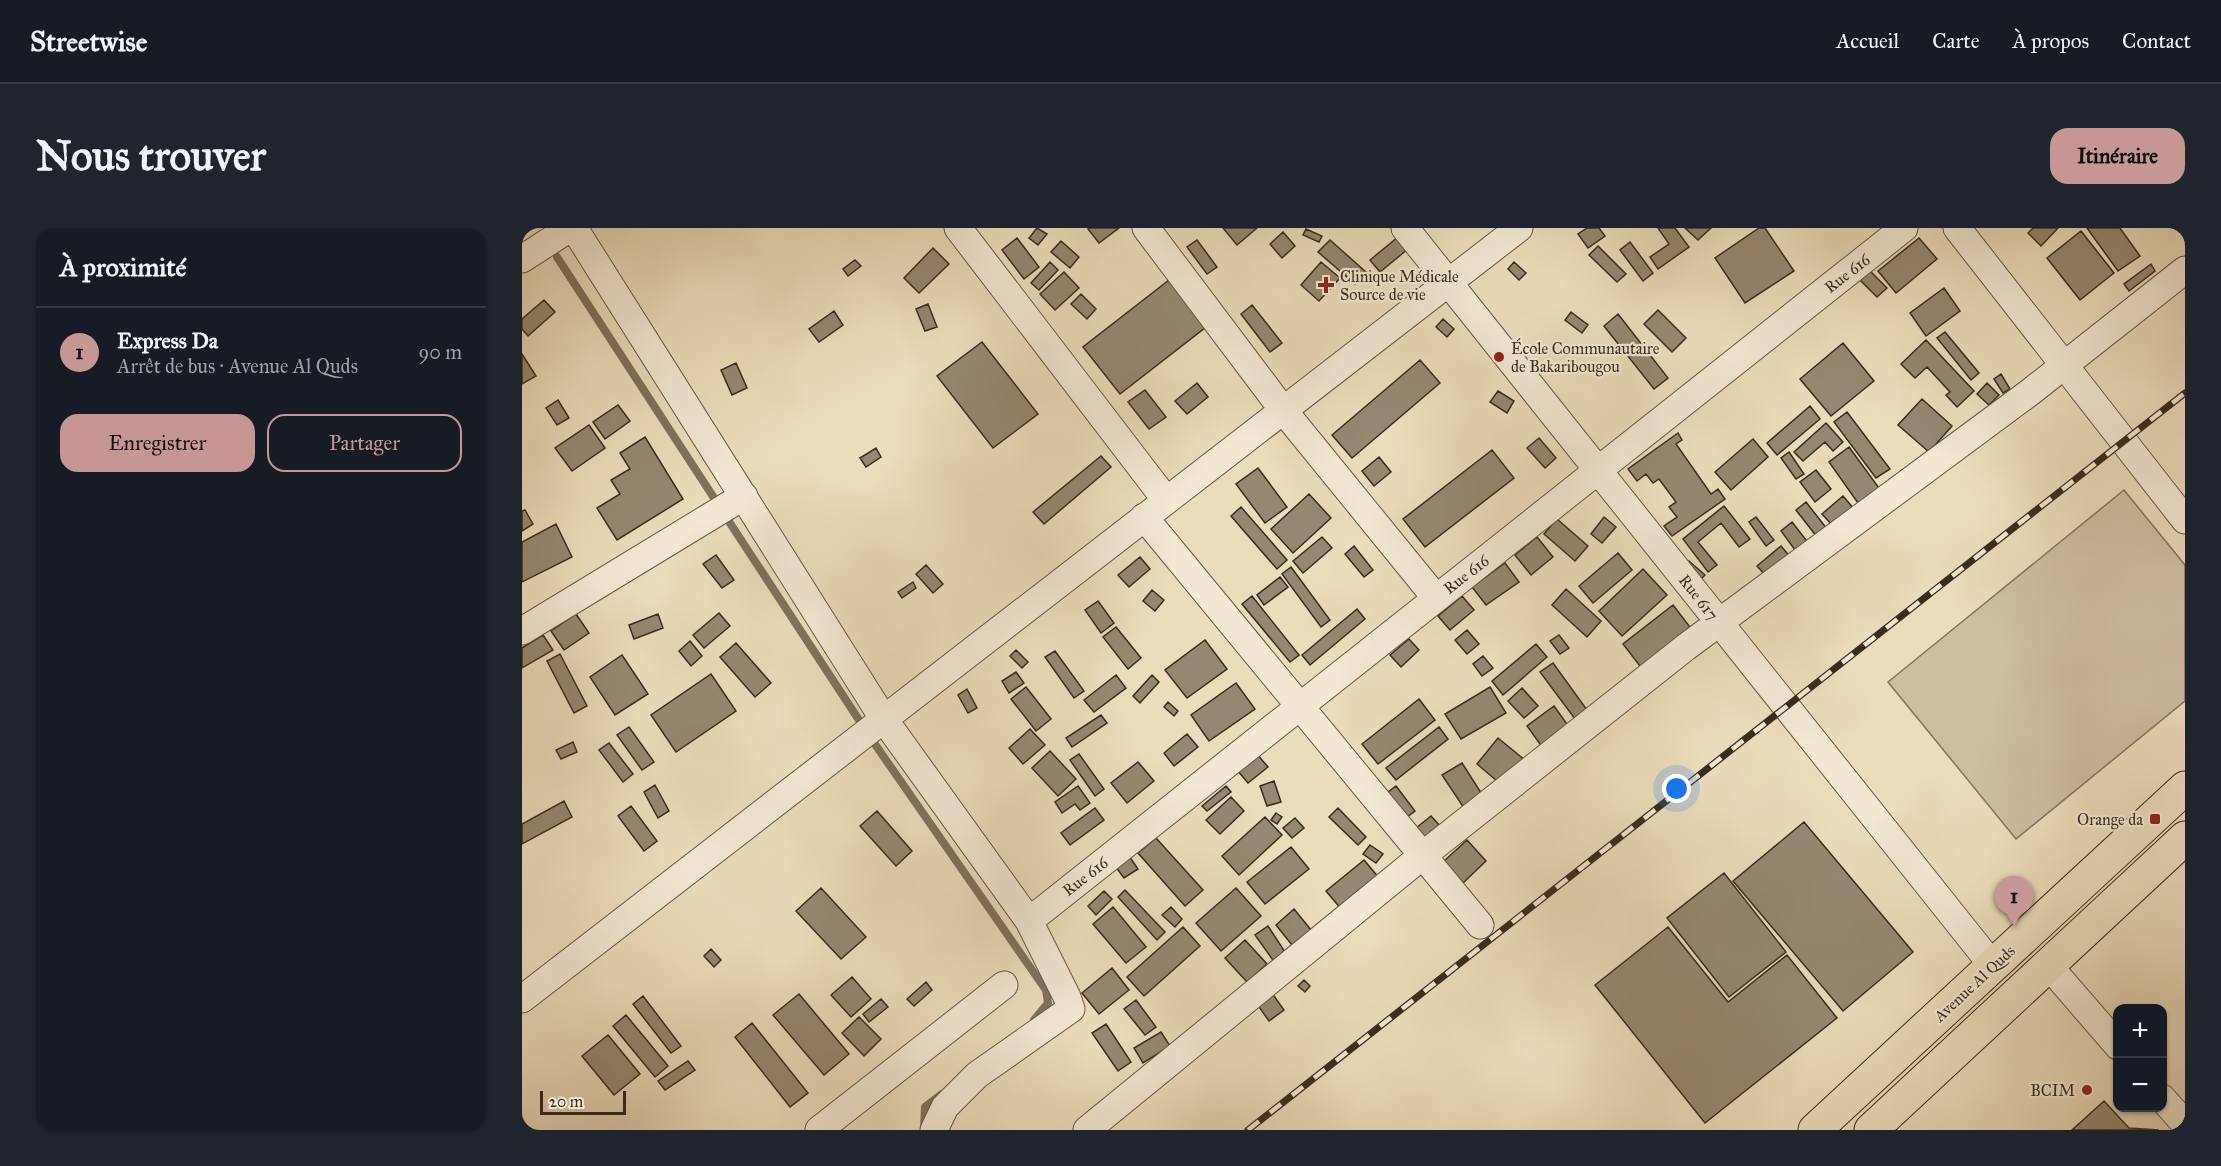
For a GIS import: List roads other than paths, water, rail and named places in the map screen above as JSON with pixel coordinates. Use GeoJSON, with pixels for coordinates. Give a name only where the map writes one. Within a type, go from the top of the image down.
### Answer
{"type":"FeatureCollection","features":[{"type":"Feature","properties":{"kind":"main road","name":"Avenue Al Quds"},"geometry":{"type":"LineString","coordinates":[[1815,1130],[2185,788]]}},
{"type":"Feature","properties":{"kind":"main road"},"geometry":{"type":"LineString","coordinates":[[1871,1130],[2185,838]]}},
{"type":"Feature","properties":{"kind":"street"},"geometry":{"type":"LineString","coordinates":[[522,259],[570,228]]}},
{"type":"Feature","properties":{"kind":"street"},"geometry":{"type":"LineString","coordinates":[[574,228],[884,718],[1029,921],[1067,997],[1071,1009],[977,1075],[945,1107],[934,1130]]}},
{"type":"Feature","properties":{"kind":"street"},"geometry":{"type":"LineString","coordinates":[[958,228],[1166,500]]}},
{"type":"Feature","properties":{"kind":"street"},"geometry":{"type":"LineString","coordinates":[[1146,228],[1283,410],[1436,598]]}},
{"type":"Feature","properties":{"kind":"street","name":"Rue 617"},"geometry":{"type":"LineString","coordinates":[[1405,228],[1993,966]]}},
{"type":"Feature","properties":{"kind":"street"},"geometry":{"type":"LineString","coordinates":[[522,999],[1519,228]]}},
{"type":"Feature","properties":{"kind":"street","name":"Rue 616"},"geometry":{"type":"LineString","coordinates":[[1029,921],[1904,228]]}},
{"type":"Feature","properties":{"kind":"street"},"geometry":{"type":"LineString","coordinates":[[1957,228],[2185,520]]}},
{"type":"Feature","properties":{"kind":"street"},"geometry":{"type":"LineString","coordinates":[[1087,1130],[1422,856],[1719,622],[2064,365],[2185,270]]}},
{"type":"Feature","properties":{"kind":"street"},"geometry":{"type":"LineString","coordinates":[[522,631],[744,496]]}},
{"type":"Feature","properties":{"kind":"street"},"geometry":{"type":"LineString","coordinates":[[1144,517],[1480,926]]}},
{"type":"Feature","properties":{"kind":"street"},"geometry":{"type":"LineString","coordinates":[[2048,965],[2113,1040]]}},
{"type":"Feature","properties":{"kind":"street"},"geometry":{"type":"LineString","coordinates":[[819,1130],[1004,985]]}},
{"type":"Feature","properties":{"kind":"street"},"geometry":{"type":"LineString","coordinates":[[1947,1008],[1972,1035]]}},
{"type":"Feature","properties":{"kind":"street"},"geometry":{"type":"LineString","coordinates":[[2167,1103],[2185,1124]]}},
{"type":"Feature","properties":{"kind":"waterway"},"geometry":{"type":"LineString","coordinates":[[557,257],[716,501]]}},
{"type":"Feature","properties":{"kind":"waterway"},"geometry":{"type":"LineString","coordinates":[[728,520],[859,720]]}},
{"type":"Feature","properties":{"kind":"waterway"},"geometry":{"type":"LineString","coordinates":[[872,740],[1046,990],[1048,1003],[1034,1020]]}},
{"type":"Feature","properties":{"kind":"waterway"},"geometry":{"type":"LineString","coordinates":[[924,1130],[925,1107],[942,1094]]}},
{"type":"Feature","properties":{"kind":"railway"},"geometry":{"type":"LineString","coordinates":[[1248,1130],[2185,393]]}},
{"type":"Feature","properties":{"kind":"place","name":"Clinique Médicale Source de vie"},"geometry":{"type":"Point","coordinates":[1326,285]}},
{"type":"Feature","properties":{"kind":"place","name":"École Communautaire de Bakaribougou"},"geometry":{"type":"Point","coordinates":[1499,357]}},
{"type":"Feature","properties":{"kind":"place","name":"Orange da"},"geometry":{"type":"Point","coordinates":[2155,819]}},
{"type":"Feature","properties":{"kind":"place","name":"Express Da"},"geometry":{"type":"Point","coordinates":[2014,926]}},
{"type":"Feature","properties":{"kind":"place","name":"BCIM"},"geometry":{"type":"Point","coordinates":[2087,1090]}}]}
